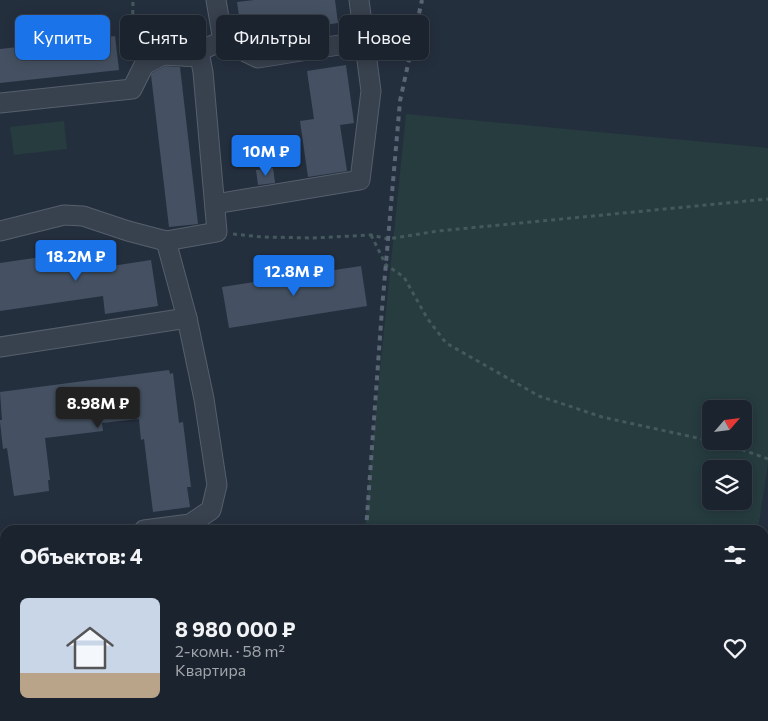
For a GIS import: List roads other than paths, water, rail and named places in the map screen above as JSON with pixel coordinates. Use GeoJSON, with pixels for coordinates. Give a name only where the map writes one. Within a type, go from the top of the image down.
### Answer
{"type":"FeatureCollection","features":[{"type":"Feature","properties":{"kind":"street"},"geometry":{"type":"LineString","coordinates":[[216,0],[219,15]]}},
{"type":"Feature","properties":{"kind":"street"},"geometry":{"type":"LineString","coordinates":[[359,0],[361,15]]}},
{"type":"Feature","properties":{"kind":"street"},"geometry":{"type":"LineString","coordinates":[[0,103],[132,89],[144,65],[154,60]]}},
{"type":"Feature","properties":{"kind":"street"},"geometry":{"type":"LineString","coordinates":[[0,231],[64,215],[84,216],[128,231],[166,241],[217,232],[204,72],[201,60]]}},
{"type":"Feature","properties":{"kind":"street"},"geometry":{"type":"LineString","coordinates":[[215,204],[360,180],[371,91],[367,60]]}},
{"type":"Feature","properties":{"kind":"street"},"geometry":{"type":"LineString","coordinates":[[166,241],[187,318],[204,399],[217,485],[211,510],[190,524],[182,525]]}},
{"type":"Feature","properties":{"kind":"street"},"geometry":{"type":"LineString","coordinates":[[0,347],[187,318]]}},
{"type":"Feature","properties":{"kind":"railway"},"geometry":{"type":"LineString","coordinates":[[366,525],[400,101],[422,0]]}}]}
